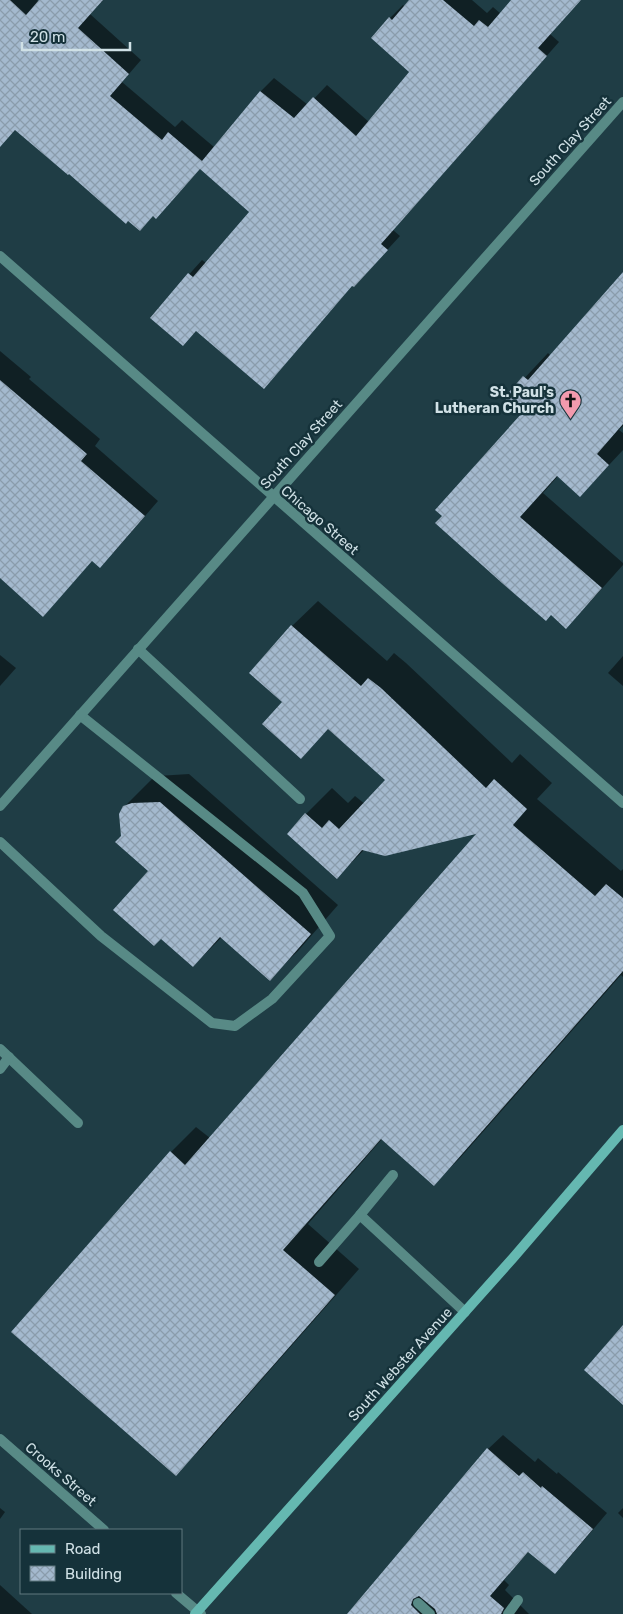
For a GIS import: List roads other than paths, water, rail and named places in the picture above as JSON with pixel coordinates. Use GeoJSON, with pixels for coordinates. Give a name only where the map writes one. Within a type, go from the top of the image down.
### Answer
{"type":"FeatureCollection","features":[{"type":"Feature","properties":{"kind":"main road","name":"South Webster Avenue"},"geometry":{"type":"LineString","coordinates":[[198,1613],[513,1258],[623,1130]]}},
{"type":"Feature","properties":{"kind":"street","name":"South Clay Street"},"geometry":{"type":"LineString","coordinates":[[0,806],[623,102]]}},
{"type":"Feature","properties":{"kind":"street","name":"Chicago Street"},"geometry":{"type":"LineString","coordinates":[[0,256],[623,804]]}},
{"type":"Feature","properties":{"kind":"street"},"geometry":{"type":"LineString","coordinates":[[138,649],[300,799]]}},
{"type":"Feature","properties":{"kind":"street"},"geometry":{"type":"LineString","coordinates":[[0,842],[101,936],[212,1023],[235,1026],[272,999],[330,936],[303,892],[80,715]]}},
{"type":"Feature","properties":{"kind":"street"},"geometry":{"type":"LineString","coordinates":[[0,1049],[78,1123]]}},
{"type":"Feature","properties":{"kind":"street"},"geometry":{"type":"LineString","coordinates":[[0,1069],[9,1057]]}},
{"type":"Feature","properties":{"kind":"street"},"geometry":{"type":"LineString","coordinates":[[319,1262],[393,1175]]}},
{"type":"Feature","properties":{"kind":"street"},"geometry":{"type":"LineString","coordinates":[[360,1215],[465,1312]]}},
{"type":"Feature","properties":{"kind":"street","name":"Crooks Street"},"geometry":{"type":"LineString","coordinates":[[0,1439],[103,1529]]}},
{"type":"Feature","properties":{"kind":"street"},"geometry":{"type":"LineString","coordinates":[[177,1594],[198,1613]]}},
{"type":"Feature","properties":{"kind":"street"},"geometry":{"type":"LineString","coordinates":[[508,1614],[518,1600]]}},
{"type":"Feature","properties":{"kind":"street"},"geometry":{"type":"LineString","coordinates":[[418,1603],[430,1614]]}},
{"type":"Feature","properties":{"kind":"place","name":"St. Paul's Lutheran Church"},"geometry":{"type":"Point","coordinates":[570,419]}}]}
